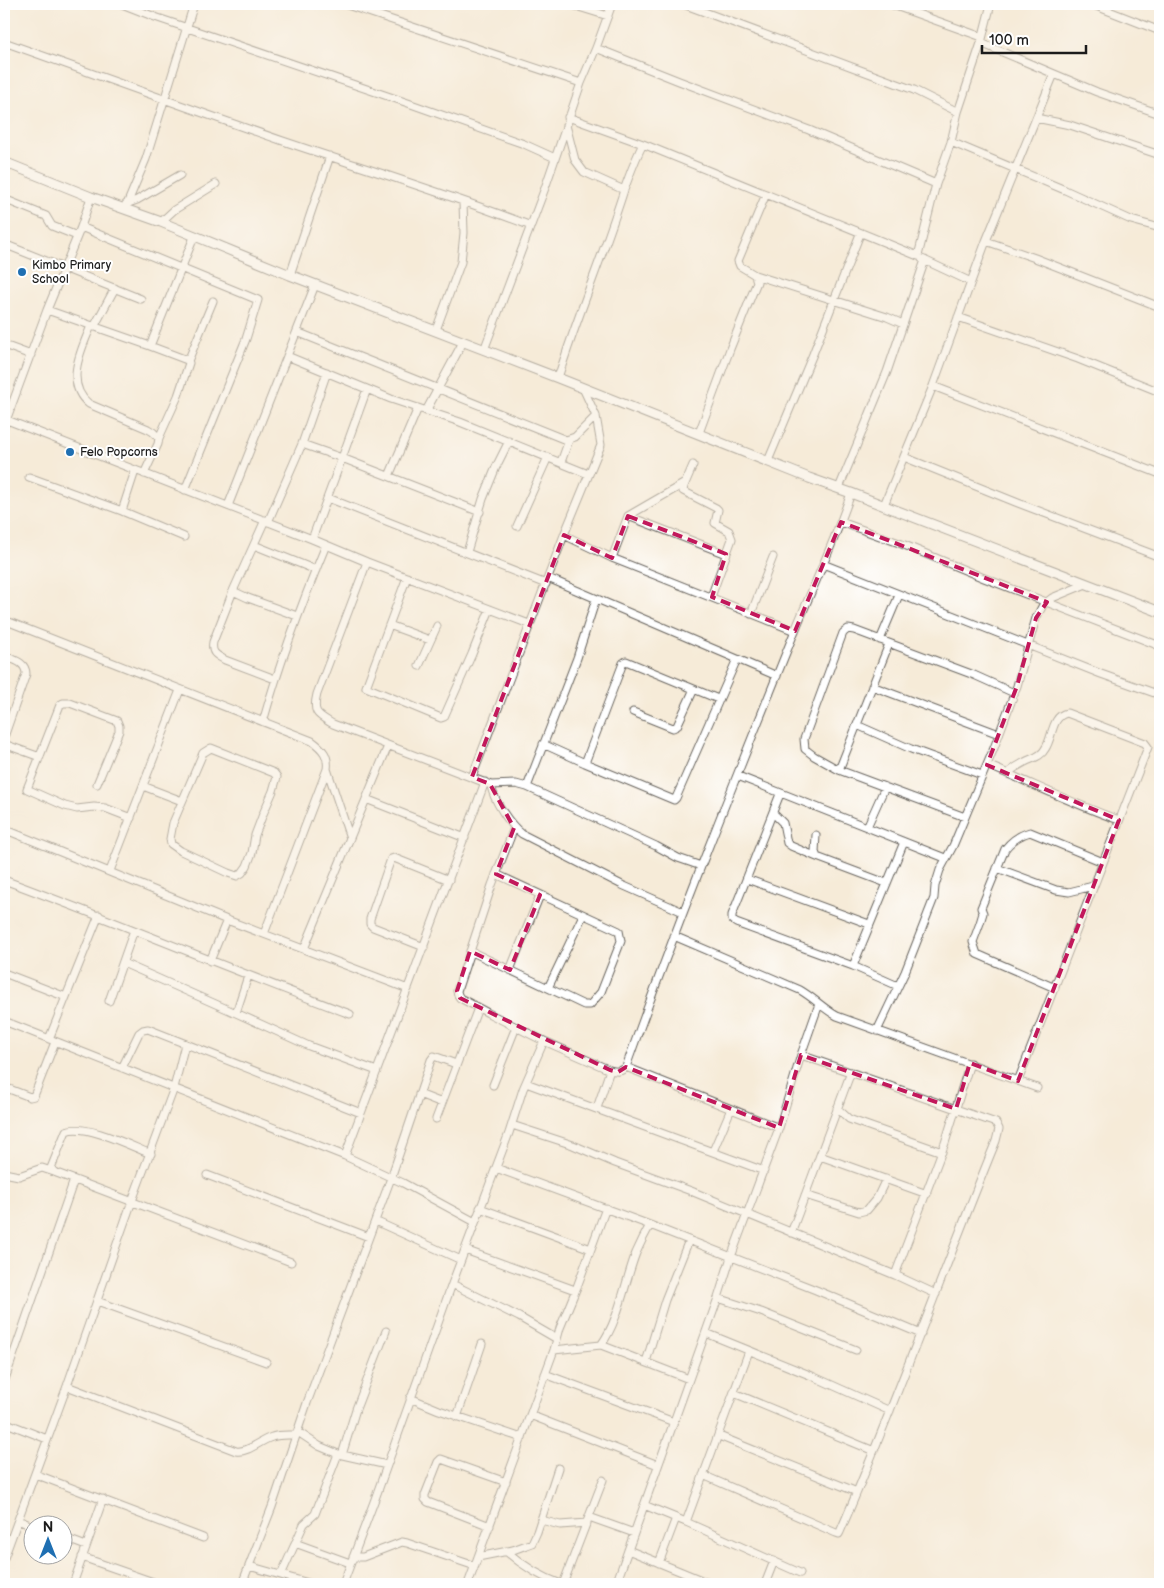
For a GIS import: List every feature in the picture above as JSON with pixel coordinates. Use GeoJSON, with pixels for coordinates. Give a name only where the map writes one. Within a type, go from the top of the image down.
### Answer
{"type":"FeatureCollection","features":[{"type":"Feature","properties":{"kind":"street"},"geometry":{"type":"LineString","coordinates":[[122,4],[524,144],[555,158]]}},
{"type":"Feature","properties":{"kind":"street"},"geometry":{"type":"LineString","coordinates":[[126,207],[146,159],[194,4]]}},
{"type":"Feature","properties":{"kind":"street"},"geometry":{"type":"LineString","coordinates":[[344,4],[581,83]]}},
{"type":"Feature","properties":{"kind":"street"},"geometry":{"type":"LineString","coordinates":[[569,4],[608,16]]}},
{"type":"Feature","properties":{"kind":"street"},"geometry":{"type":"LineString","coordinates":[[484,350],[581,83],[612,4]]}},
{"type":"Feature","properties":{"kind":"street"},"geometry":{"type":"LineString","coordinates":[[684,4],[914,90],[958,112]]}},
{"type":"Feature","properties":{"kind":"street"},"geometry":{"type":"LineString","coordinates":[[890,4],[981,40],[1096,92],[1160,114]]}},
{"type":"Feature","properties":{"kind":"street"},"geometry":{"type":"LineString","coordinates":[[918,256],[936,184],[951,142],[990,4]]}},
{"type":"Feature","properties":{"kind":"street"},"geometry":{"type":"LineString","coordinates":[[1091,4],[1160,31]]}},
{"type":"Feature","properties":{"kind":"street"},"geometry":{"type":"LineString","coordinates":[[4,42],[94,73],[163,100],[417,184],[530,226]]}},
{"type":"Feature","properties":{"kind":"street"},"geometry":{"type":"LineString","coordinates":[[596,48],[809,130],[936,184]]}},
{"type":"Feature","properties":{"kind":"street"},"geometry":{"type":"LineString","coordinates":[[884,506],[933,386],[986,241],[1054,74]]}},
{"type":"Feature","properties":{"kind":"street"},"geometry":{"type":"LineString","coordinates":[[1036,118],[1070,125],[1160,155]]}},
{"type":"Feature","properties":{"kind":"street"},"geometry":{"type":"LineString","coordinates":[[567,121],[643,144],[860,234],[918,256],[971,282]]}},
{"type":"Feature","properties":{"kind":"street"},"geometry":{"type":"LineString","coordinates":[[567,121],[575,160],[584,172],[624,190]]}},
{"type":"Feature","properties":{"kind":"street"},"geometry":{"type":"LineString","coordinates":[[951,142],[1132,220],[1160,228]]}},
{"type":"Feature","properties":{"kind":"street"},"geometry":{"type":"LineString","coordinates":[[558,378],[578,316],[630,176],[632,166],[643,144]]}},
{"type":"Feature","properties":{"kind":"street"},"geometry":{"type":"LineString","coordinates":[[290,275],[330,156]]}},
{"type":"Feature","properties":{"kind":"street"},"geometry":{"type":"LineString","coordinates":[[4,162],[91,197],[126,207],[194,237],[315,285],[436,330],[768,461],[1160,612]]}},
{"type":"Feature","properties":{"kind":"street"},"geometry":{"type":"LineString","coordinates":[[126,207],[180,175]]}},
{"type":"Feature","properties":{"kind":"street"},"geometry":{"type":"LineString","coordinates":[[161,222],[174,210],[216,184]]}},
{"type":"Feature","properties":{"kind":"street"},"geometry":{"type":"LineString","coordinates":[[766,194],[738,261],[740,266],[755,275],[887,317],[902,324]]}},
{"type":"Feature","properties":{"kind":"street"},"geometry":{"type":"LineString","coordinates":[[91,197],[5,423],[228,506],[529,624]]}},
{"type":"Feature","properties":{"kind":"street"},"geometry":{"type":"LineString","coordinates":[[4,199],[46,216],[52,226],[77,236]]}},
{"type":"Feature","properties":{"kind":"street"},"geometry":{"type":"LineString","coordinates":[[436,330],[460,262],[464,233],[463,202]]}},
{"type":"Feature","properties":{"kind":"street"},"geometry":{"type":"LineString","coordinates":[[81,227],[259,301],[246,339],[185,490]]}},
{"type":"Feature","properties":{"kind":"street"},"geometry":{"type":"LineString","coordinates":[[768,461],[813,354],[860,234]]}},
{"type":"Feature","properties":{"kind":"street"},"geometry":{"type":"LineString","coordinates":[[150,346],[194,237]]}},
{"type":"Feature","properties":{"kind":"street"},"geometry":{"type":"LineString","coordinates":[[986,241],[1036,258],[1160,307]]}},
{"type":"Feature","properties":{"kind":"street"},"geometry":{"type":"LineString","coordinates":[[4,244],[141,299]]}},
{"type":"Feature","properties":{"kind":"street"},"geometry":{"type":"LineString","coordinates":[[839,488],[887,372],[925,260]]}},
{"type":"Feature","properties":{"kind":"street"},"geometry":{"type":"LineString","coordinates":[[699,433],[757,282],[755,275]]}},
{"type":"Feature","properties":{"kind":"street"},"geometry":{"type":"LineString","coordinates":[[228,506],[315,285]]}},
{"type":"Feature","properties":{"kind":"street"},"geometry":{"type":"LineString","coordinates":[[115,288],[92,326],[76,369],[77,386],[83,399],[89,404],[148,429],[159,438]]}},
{"type":"Feature","properties":{"kind":"street"},"geometry":{"type":"LineString","coordinates":[[144,474],[178,396],[189,363],[188,361],[213,300]]}},
{"type":"Feature","properties":{"kind":"street"},"geometry":{"type":"LineString","coordinates":[[47,310],[188,361]]}},
{"type":"Feature","properties":{"kind":"street"},"geometry":{"type":"LineString","coordinates":[[958,317],[1078,359],[1160,392]]}},
{"type":"Feature","properties":{"kind":"street"},"geometry":{"type":"LineString","coordinates":[[297,332],[570,440]]}},
{"type":"Feature","properties":{"kind":"street"},"geometry":{"type":"LineString","coordinates":[[426,411],[463,342]]}},
{"type":"Feature","properties":{"kind":"street"},"geometry":{"type":"LineString","coordinates":[[4,345],[31,355]]}},
{"type":"Feature","properties":{"kind":"street"},"geometry":{"type":"LineString","coordinates":[[287,356],[367,389],[509,441],[588,474]]}},
{"type":"Feature","properties":{"kind":"street"},"geometry":{"type":"LineString","coordinates":[[275,678],[224,660],[213,652],[213,642],[233,590],[302,444],[327,372]]}},
{"type":"Feature","properties":{"kind":"street"},"geometry":{"type":"LineString","coordinates":[[933,386],[1160,474]]}},
{"type":"Feature","properties":{"kind":"street"},"geometry":{"type":"LineString","coordinates":[[472,777],[529,624],[601,445],[596,416],[583,388]]}},
{"type":"Feature","properties":{"kind":"street"},"geometry":{"type":"LineString","coordinates":[[312,539],[367,389]]}},
{"type":"Feature","properties":{"kind":"street"},"geometry":{"type":"LineString","coordinates":[[389,476],[418,408]]}},
{"type":"Feature","properties":{"kind":"street"},"geometry":{"type":"LineString","coordinates":[[561,462],[570,440],[596,416]]}},
{"type":"Feature","properties":{"kind":"street"},"geometry":{"type":"LineString","coordinates":[[468,552],[483,499],[509,441]]}},
{"type":"Feature","properties":{"kind":"street"},"geometry":{"type":"LineString","coordinates":[[302,444],[480,512]]}},
{"type":"Feature","properties":{"kind":"street"},"geometry":{"type":"LineString","coordinates":[[517,526],[548,457]]}},
{"type":"Feature","properties":{"kind":"street"},"geometry":{"type":"LineString","coordinates":[[904,457],[1160,557]]}},
{"type":"Feature","properties":{"kind":"street"},"geometry":{"type":"LineString","coordinates":[[693,465],[683,489],[684,493],[716,508],[718,510],[715,523],[729,531],[732,539],[711,597]]}},
{"type":"Feature","properties":{"kind":"street"},"geometry":{"type":"LineString","coordinates":[[122,511],[135,471]]}},
{"type":"Feature","properties":{"kind":"street"},"geometry":{"type":"LineString","coordinates":[[29,477],[122,511],[184,537]]}},
{"type":"Feature","properties":{"kind":"street"},"geometry":{"type":"LineString","coordinates":[[612,558],[628,516],[685,483]]}},
{"type":"Feature","properties":{"kind":"street"},"geometry":{"type":"LineString","coordinates":[[514,828],[470,951],[457,991],[458,995],[478,1008],[544,1041],[618,1072],[626,1067],[701,866],[795,631],[841,522],[851,493]]}},
{"type":"Feature","properties":{"kind":"street"},"geometry":{"type":"LineString","coordinates":[[328,498],[596,599],[777,676]]}},
{"type":"Feature","properties":{"kind":"street"},"geometry":{"type":"LineString","coordinates":[[628,516],[726,554]]}},
{"type":"Feature","properties":{"kind":"street"},"geometry":{"type":"LineString","coordinates":[[841,522],[902,544],[1160,646]]}},
{"type":"Feature","properties":{"kind":"street"},"geometry":{"type":"LineString","coordinates":[[564,535],[612,558],[795,631]]}},
{"type":"Feature","properties":{"kind":"street"},"geometry":{"type":"LineString","coordinates":[[254,545],[316,570]]}},
{"type":"Feature","properties":{"kind":"street"},"geometry":{"type":"LineString","coordinates":[[264,722],[275,678],[297,616],[326,545]]}},
{"type":"Feature","properties":{"kind":"street"},"geometry":{"type":"LineString","coordinates":[[751,614],[772,557]]}},
{"type":"Feature","properties":{"kind":"street"},"geometry":{"type":"LineString","coordinates":[[367,562],[317,694],[314,706],[316,712],[333,724],[488,784],[516,784],[527,787],[639,838],[678,858],[701,866]]}},
{"type":"Feature","properties":{"kind":"street"},"geometry":{"type":"LineString","coordinates":[[823,564],[1101,674],[1160,695]]}},
{"type":"Feature","properties":{"kind":"street"},"geometry":{"type":"LineString","coordinates":[[407,577],[366,687],[443,718],[490,609]]}},
{"type":"Feature","properties":{"kind":"street"},"geometry":{"type":"LineString","coordinates":[[877,1031],[898,986],[934,898],[938,874],[953,846],[999,734],[1014,693],[1036,618],[1043,605],[1047,602],[1062,593],[1086,584]]}},
{"type":"Feature","properties":{"kind":"street"},"geometry":{"type":"LineString","coordinates":[[233,590],[248,598],[297,616]]}},
{"type":"Feature","properties":{"kind":"street"},"geometry":{"type":"LineString","coordinates":[[880,640],[899,595]]}},
{"type":"Feature","properties":{"kind":"street"},"geometry":{"type":"LineString","coordinates":[[527,787],[576,658],[596,599]]}},
{"type":"Feature","properties":{"kind":"street"},"geometry":{"type":"LineString","coordinates":[[4,620],[312,741],[321,747],[328,761],[327,769],[264,934]]}},
{"type":"Feature","properties":{"kind":"street"},"geometry":{"type":"LineString","coordinates":[[389,625],[430,640]]}},
{"type":"Feature","properties":{"kind":"street"},"geometry":{"type":"LineString","coordinates":[[419,666],[437,626]]}},
{"type":"Feature","properties":{"kind":"street"},"geometry":{"type":"LineString","coordinates":[[965,817],[839,770],[805,749],[804,739],[843,633],[848,629],[854,630],[1014,693]]}},
{"type":"Feature","properties":{"kind":"street"},"geometry":{"type":"LineString","coordinates":[[839,770],[889,644]]}},
{"type":"Feature","properties":{"kind":"street"},"geometry":{"type":"LineString","coordinates":[[4,656],[22,664],[26,674],[4,737]]}},
{"type":"Feature","properties":{"kind":"street"},"geometry":{"type":"LineString","coordinates":[[543,744],[674,800],[737,659]]}},
{"type":"Feature","properties":{"kind":"street"},"geometry":{"type":"LineString","coordinates":[[585,763],[623,663],[626,661],[718,699]]}},
{"type":"Feature","properties":{"kind":"street"},"geometry":{"type":"LineString","coordinates":[[872,686],[999,734]]}},
{"type":"Feature","properties":{"kind":"street"},"geometry":{"type":"LineString","coordinates":[[633,712],[673,728],[677,726],[694,689]]}},
{"type":"Feature","properties":{"kind":"street"},"geometry":{"type":"LineString","coordinates":[[110,871],[180,690]]}},
{"type":"Feature","properties":{"kind":"street"},"geometry":{"type":"LineString","coordinates":[[97,784],[119,731],[117,721],[63,702],[60,705],[27,788],[28,790],[65,806],[77,809],[104,808],[131,818]]}},
{"type":"Feature","properties":{"kind":"street"},"geometry":{"type":"LineString","coordinates":[[1008,773],[1028,760],[1040,756],[1045,751],[1057,720],[1062,714],[1067,713],[1079,716],[1145,743],[1148,747],[1018,1081]]}},
{"type":"Feature","properties":{"kind":"street"},"geometry":{"type":"LineString","coordinates":[[857,724],[911,749],[982,775]]}},
{"type":"Feature","properties":{"kind":"street"},"geometry":{"type":"LineString","coordinates":[[4,744],[40,757]]}},
{"type":"Feature","properties":{"kind":"street"},"geometry":{"type":"LineString","coordinates":[[304,950],[388,746]]}},
{"type":"Feature","properties":{"kind":"street"},"geometry":{"type":"LineString","coordinates":[[211,748],[274,773],[277,777],[274,791],[262,814],[247,866],[237,876],[181,851],[171,844],[171,829],[182,801],[203,752],[211,748]]}},
{"type":"Feature","properties":{"kind":"street"},"geometry":{"type":"LineString","coordinates":[[987,764],[1044,790],[1120,820]]}},
{"type":"Feature","properties":{"kind":"street"},"geometry":{"type":"LineString","coordinates":[[327,769],[350,838]]}},
{"type":"Feature","properties":{"kind":"street"},"geometry":{"type":"LineString","coordinates":[[738,776],[945,858]]}},
{"type":"Feature","properties":{"kind":"street"},"geometry":{"type":"LineString","coordinates":[[488,784],[514,828],[532,840],[622,885],[683,912]]}},
{"type":"Feature","properties":{"kind":"street"},"geometry":{"type":"LineString","coordinates":[[345,1156],[465,838],[488,784]]}},
{"type":"Feature","properties":{"kind":"street"},"geometry":{"type":"LineString","coordinates":[[143,786],[182,801]]}},
{"type":"Feature","properties":{"kind":"street"},"geometry":{"type":"LineString","coordinates":[[867,827],[885,787]]}},
{"type":"Feature","properties":{"kind":"street"},"geometry":{"type":"LineString","coordinates":[[780,794],[732,915],[732,920],[853,966],[898,986]]}},
{"type":"Feature","properties":{"kind":"street"},"geometry":{"type":"LineString","coordinates":[[366,799],[465,838]]}},
{"type":"Feature","properties":{"kind":"street"},"geometry":{"type":"LineString","coordinates":[[773,814],[783,823],[788,843],[791,846],[886,884]]}},
{"type":"Feature","properties":{"kind":"street"},"geometry":{"type":"LineString","coordinates":[[4,829],[227,920],[408,989]]}},
{"type":"Feature","properties":{"kind":"street"},"geometry":{"type":"LineString","coordinates":[[1055,988],[977,954],[973,942],[980,924],[984,901],[1005,849],[1010,842],[1023,834],[1030,832],[1103,862]]}},
{"type":"Feature","properties":{"kind":"street"},"geometry":{"type":"LineString","coordinates":[[816,835],[815,852],[817,857]]}},
{"type":"Feature","properties":{"kind":"street"},"geometry":{"type":"LineString","coordinates":[[853,966],[904,842]]}},
{"type":"Feature","properties":{"kind":"street"},"geometry":{"type":"LineString","coordinates":[[424,947],[373,927],[370,924],[370,919],[391,859],[394,858],[449,880]]}},
{"type":"Feature","properties":{"kind":"street"},"geometry":{"type":"LineString","coordinates":[[997,868],[1056,890],[1069,892],[1093,886]]}},
{"type":"Feature","properties":{"kind":"street"},"geometry":{"type":"LineString","coordinates":[[470,951],[584,1005],[590,1005],[601,992],[620,941],[621,935],[619,930],[496,874]]}},
{"type":"Feature","properties":{"kind":"street"},"geometry":{"type":"LineString","coordinates":[[4,880],[350,1014]]}},
{"type":"Feature","properties":{"kind":"street"},"geometry":{"type":"LineString","coordinates":[[747,880],[869,924]]}},
{"type":"Feature","properties":{"kind":"street"},"geometry":{"type":"LineString","coordinates":[[510,970],[540,895]]}},
{"type":"Feature","properties":{"kind":"street"},"geometry":{"type":"LineString","coordinates":[[548,988],[583,914]]}},
{"type":"Feature","properties":{"kind":"street"},"geometry":{"type":"LineString","coordinates":[[4,1087],[30,1097],[34,1096],[66,997],[99,916]]}},
{"type":"Feature","properties":{"kind":"street"},"geometry":{"type":"LineString","coordinates":[[210,961],[227,920]]}},
{"type":"Feature","properties":{"kind":"street"},"geometry":{"type":"LineString","coordinates":[[109,1001],[134,930]]}},
{"type":"Feature","properties":{"kind":"street"},"geometry":{"type":"LineString","coordinates":[[674,936],[800,990],[811,996],[828,1012],[837,1016],[1037,1088]]}},
{"type":"Feature","properties":{"kind":"street"},"geometry":{"type":"LineString","coordinates":[[123,963],[309,1046],[377,1071]]}},
{"type":"Feature","properties":{"kind":"street"},"geometry":{"type":"LineString","coordinates":[[4,973],[66,997]]}},
{"type":"Feature","properties":{"kind":"street"},"geometry":{"type":"LineString","coordinates":[[236,1013],[248,976]]}},
{"type":"Feature","properties":{"kind":"street"},"geometry":{"type":"LineString","coordinates":[[616,1584],[706,1333],[731,1257],[780,1128],[801,1055],[819,1004]]}},
{"type":"Feature","properties":{"kind":"street"},"geometry":{"type":"LineString","coordinates":[[436,1119],[478,1008]]}},
{"type":"Feature","properties":{"kind":"street"},"geometry":{"type":"LineString","coordinates":[[4,1021],[345,1156],[392,1178],[475,1222]]}},
{"type":"Feature","properties":{"kind":"street"},"geometry":{"type":"LineString","coordinates":[[493,1085],[516,1027]]}},
{"type":"Feature","properties":{"kind":"street"},"geometry":{"type":"LineString","coordinates":[[122,1068],[139,1033],[148,1029],[361,1113]]}},
{"type":"Feature","properties":{"kind":"street"},"geometry":{"type":"LineString","coordinates":[[343,1584],[526,1083],[544,1041]]}},
{"type":"Feature","properties":{"kind":"street"},"geometry":{"type":"LineString","coordinates":[[4,1558],[7,1540],[18,1520],[132,1201],[151,1154],[174,1088],[186,1044]]}},
{"type":"Feature","properties":{"kind":"street"},"geometry":{"type":"LineString","coordinates":[[703,1475],[839,1534],[921,1334],[999,1129],[996,1123],[801,1055]]}},
{"type":"Feature","properties":{"kind":"street"},"geometry":{"type":"LineString","coordinates":[[242,1584],[392,1178],[431,1060],[434,1056],[456,1064]]}},
{"type":"Feature","properties":{"kind":"street"},"geometry":{"type":"LineString","coordinates":[[895,1275],[942,1152],[970,1063]]}},
{"type":"Feature","properties":{"kind":"street"},"geometry":{"type":"LineString","coordinates":[[626,1067],[780,1128]]}},
{"type":"Feature","properties":{"kind":"street"},"geometry":{"type":"LineString","coordinates":[[597,1108],[610,1070]]}},
{"type":"Feature","properties":{"kind":"street"},"geometry":{"type":"LineString","coordinates":[[791,1233],[851,1072]]}},
{"type":"Feature","properties":{"kind":"street"},"geometry":{"type":"LineString","coordinates":[[526,1083],[764,1171]]}},
{"type":"Feature","properties":{"kind":"street"},"geometry":{"type":"LineString","coordinates":[[419,1094],[442,1103]]}},
{"type":"Feature","properties":{"kind":"street"},"geometry":{"type":"LineString","coordinates":[[837,1108],[849,1119],[942,1152]]}},
{"type":"Feature","properties":{"kind":"street"},"geometry":{"type":"LineString","coordinates":[[713,1151],[731,1109]]}},
{"type":"Feature","properties":{"kind":"street"},"geometry":{"type":"LineString","coordinates":[[512,1125],[573,1145],[615,1163],[691,1191],[895,1275],[936,1294]]}},
{"type":"Feature","properties":{"kind":"street"},"geometry":{"type":"LineString","coordinates":[[54,1172],[51,1168],[52,1162],[66,1132],[72,1129],[94,1132],[151,1154]]}},
{"type":"Feature","properties":{"kind":"street"},"geometry":{"type":"LineString","coordinates":[[820,1156],[926,1194]]}},
{"type":"Feature","properties":{"kind":"street"},"geometry":{"type":"LineString","coordinates":[[4,1173],[19,1176],[42,1168],[291,1262]]}},
{"type":"Feature","properties":{"kind":"street"},"geometry":{"type":"LineString","coordinates":[[496,1168],[689,1240],[824,1293],[921,1334]]}},
{"type":"Feature","properties":{"kind":"street"},"geometry":{"type":"LineString","coordinates":[[207,1175],[369,1236]]}},
{"type":"Feature","properties":{"kind":"street"},"geometry":{"type":"LineString","coordinates":[[805,1195],[859,1212],[867,1210],[877,1198],[886,1179]]}},
{"type":"Feature","properties":{"kind":"street"},"geometry":{"type":"LineString","coordinates":[[4,1382],[74,1180]]}},
{"type":"Feature","properties":{"kind":"street"},"geometry":{"type":"LineString","coordinates":[[480,1208],[591,1249]]}},
{"type":"Feature","properties":{"kind":"street"},"geometry":{"type":"LineString","coordinates":[[468,1584],[554,1350],[560,1328],[606,1208]]}},
{"type":"Feature","properties":{"kind":"street"},"geometry":{"type":"LineString","coordinates":[[375,1221],[461,1260]]}},
{"type":"Feature","properties":{"kind":"street"},"geometry":{"type":"LineString","coordinates":[[601,1345],[606,1339],[636,1254],[650,1225]]}},
{"type":"Feature","properties":{"kind":"street"},"geometry":{"type":"LineString","coordinates":[[646,1362],[666,1300],[689,1240]]}},
{"type":"Feature","properties":{"kind":"street"},"geometry":{"type":"LineString","coordinates":[[465,1250],[575,1290]]}},
{"type":"Feature","properties":{"kind":"street"},"geometry":{"type":"LineString","coordinates":[[452,1284],[519,1316],[557,1340]]}},
{"type":"Feature","properties":{"kind":"street"},"geometry":{"type":"LineString","coordinates":[[718,1298],[761,1312],[856,1350]]}},
{"type":"Feature","properties":{"kind":"street"},"geometry":{"type":"LineString","coordinates":[[97,1301],[266,1362]]}},
{"type":"Feature","properties":{"kind":"street"},"geometry":{"type":"LineString","coordinates":[[281,1575],[304,1524],[315,1514],[340,1454],[386,1331]]}},
{"type":"Feature","properties":{"kind":"street"},"geometry":{"type":"LineString","coordinates":[[706,1333],[812,1376],[890,1411]]}},
{"type":"Feature","properties":{"kind":"street"},"geometry":{"type":"LineString","coordinates":[[458,1417],[482,1344]]}},
{"type":"Feature","properties":{"kind":"street"},"geometry":{"type":"LineString","coordinates":[[554,1350],[601,1345],[689,1379]]}},
{"type":"Feature","properties":{"kind":"street"},"geometry":{"type":"LineString","coordinates":[[686,1522],[750,1351]]}},
{"type":"Feature","properties":{"kind":"street"},"geometry":{"type":"LineString","coordinates":[[545,1374],[674,1422]]}},
{"type":"Feature","properties":{"kind":"street"},"geometry":{"type":"LineString","coordinates":[[67,1386],[236,1451],[245,1451],[272,1436],[297,1433],[319,1446],[340,1454],[387,1465]]}},
{"type":"Feature","properties":{"kind":"street"},"geometry":{"type":"LineString","coordinates":[[734,1393],[874,1451]]}},
{"type":"Feature","properties":{"kind":"street"},"geometry":{"type":"LineString","coordinates":[[410,1398],[458,1417],[522,1438]]}},
{"type":"Feature","properties":{"kind":"street"},"geometry":{"type":"LineString","coordinates":[[530,1415],[658,1465]]}},
{"type":"Feature","properties":{"kind":"street"},"geometry":{"type":"LineString","coordinates":[[4,1422],[47,1439]]}},
{"type":"Feature","properties":{"kind":"street"},"geometry":{"type":"LineString","coordinates":[[719,1436],[857,1492]]}},
{"type":"Feature","properties":{"kind":"street"},"geometry":{"type":"LineString","coordinates":[[490,1526],[428,1502],[425,1499],[425,1495],[438,1462],[441,1459],[506,1482]]}},
{"type":"Feature","properties":{"kind":"street"},"geometry":{"type":"LineString","coordinates":[[478,1557],[532,1543],[558,1468]]}},
{"type":"Feature","properties":{"kind":"street"},"geometry":{"type":"LineString","coordinates":[[34,1474],[203,1538]]}},
{"type":"Feature","properties":{"kind":"street"},"geometry":{"type":"LineString","coordinates":[[506,1551],[514,1559],[537,1573],[562,1584],[603,1480]]}},
{"type":"Feature","properties":{"kind":"street"},"geometry":{"type":"LineString","coordinates":[[73,1584],[103,1499]]}},
{"type":"Feature","properties":{"kind":"street"},"geometry":{"type":"LineString","coordinates":[[644,1505],[800,1573]]}},
{"type":"Feature","properties":{"kind":"street"},"geometry":{"type":"LineString","coordinates":[[659,1563],[676,1518]]}},
{"type":"Feature","properties":{"kind":"street"},"geometry":{"type":"LineString","coordinates":[[18,1520],[22,1522]]}},
{"type":"Feature","properties":{"kind":"street"},"geometry":{"type":"LineString","coordinates":[[541,1520],[560,1525],[588,1520],[634,1533]]}},
{"type":"Feature","properties":{"kind":"street"},"geometry":{"type":"LineString","coordinates":[[72,1541],[86,1546]]}},
{"type":"Feature","properties":{"kind":"street"},"geometry":{"type":"LineString","coordinates":[[295,1543],[351,1560],[402,1542],[475,1566]]}},
{"type":"Feature","properties":{"kind":"street"},"geometry":{"type":"LineString","coordinates":[[628,1550],[710,1584]]}},
{"type":"Feature","properties":{"kind":"street"},"geometry":{"type":"LineString","coordinates":[[82,1558],[159,1584]]}},
{"type":"Feature","properties":{"kind":"street"},"geometry":{"type":"LineString","coordinates":[[765,1584],[774,1561]]}},
{"type":"Feature","properties":{"kind":"street"},"geometry":{"type":"LineString","coordinates":[[250,1566],[312,1584]]}},
{"type":"Feature","properties":{"kind":"highlighted area"},"geometry":{"type":"Polygon","coordinates":[[[628,516],[726,554],[712,597],[795,631],[841,522],[1047,602],[1036,618],[1017,686],[987,765],[1119,820],[1018,1081],[970,1063],[956,1109],[801,1055],[779,1128],[626,1067],[618,1072],[610,1070],[460,998],[457,991],[470,951],[510,970],[540,895],[496,874],[514,828],[490,784],[472,777],[564,535],[612,558],[628,516]]]}},
{"type":"Feature","properties":{"kind":"place","name":"Kimbo Primary School"},"geometry":{"type":"Point","coordinates":[22,272]}},
{"type":"Feature","properties":{"kind":"place","name":"Felo Popcorns"},"geometry":{"type":"Point","coordinates":[70,452]}}]}
